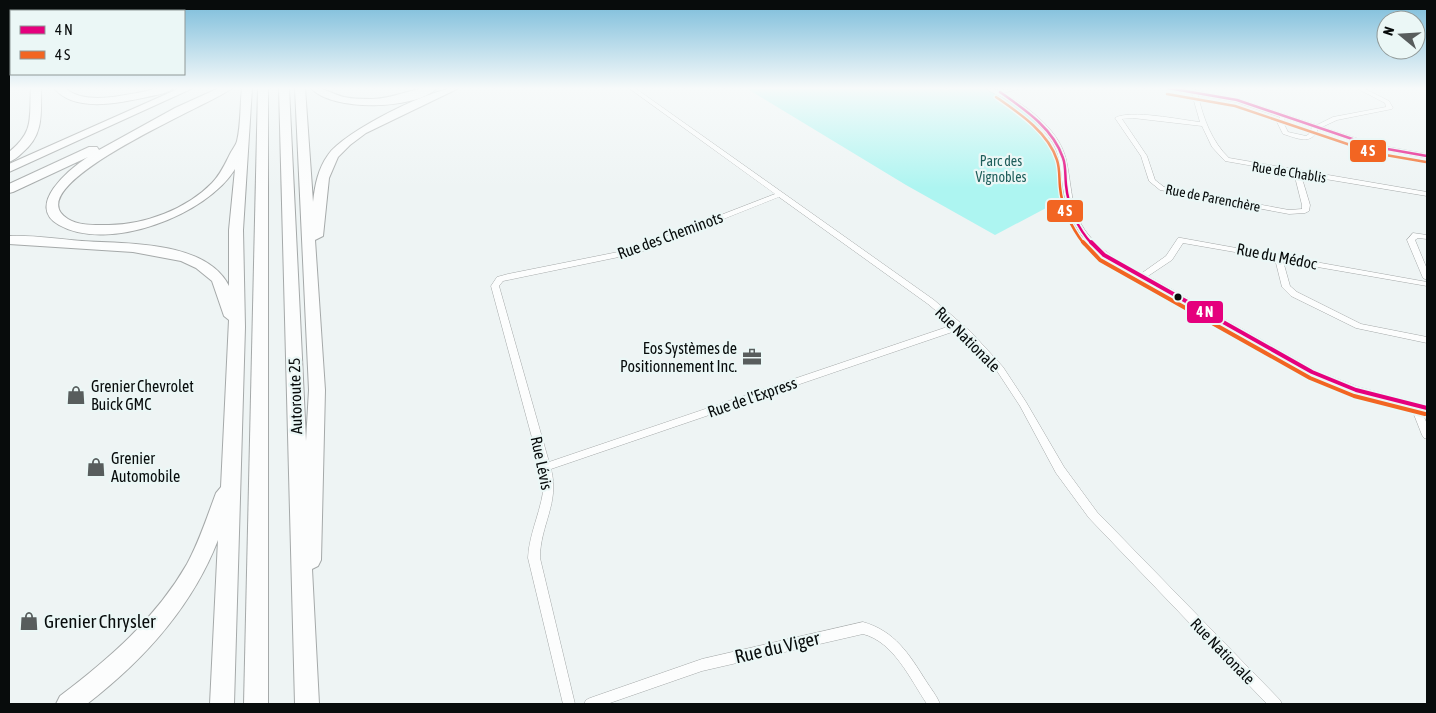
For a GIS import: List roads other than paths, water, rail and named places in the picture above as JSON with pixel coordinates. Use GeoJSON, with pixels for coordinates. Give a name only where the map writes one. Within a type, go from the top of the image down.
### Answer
{"type":"FeatureCollection","features":[{"type":"Feature","properties":{"kind":"highway"},"geometry":{"type":"LineString","coordinates":[[9,158],[26,143],[36,129],[37,121]]}},
{"type":"Feature","properties":{"kind":"highway"},"geometry":{"type":"LineString","coordinates":[[9,168],[114,121]]}},
{"type":"Feature","properties":{"kind":"highway"},"geometry":{"type":"LineString","coordinates":[[9,189],[155,121]]}},
{"type":"Feature","properties":{"kind":"highway"},"geometry":{"type":"LineString","coordinates":[[160,121],[104,152],[74,173],[54,200],[53,212],[56,218],[71,227],[104,230],[138,225],[173,214],[202,198],[222,180],[245,134]]}},
{"type":"Feature","properties":{"kind":"highway"},"geometry":{"type":"LineString","coordinates":[[222,704],[237,327],[236,230],[246,121]]}},
{"type":"Feature","properties":{"kind":"highway"},"geometry":{"type":"LineString","coordinates":[[256,704],[263,121]]}},
{"type":"Feature","properties":{"kind":"highway","name":"Autoroute 25"},"geometry":{"type":"LineString","coordinates":[[285,121],[307,704]]}},
{"type":"Feature","properties":{"kind":"highway"},"geometry":{"type":"LineString","coordinates":[[302,121],[312,265],[316,428],[306,662]]}},
{"type":"Feature","properties":{"kind":"highway"},"geometry":{"type":"LineString","coordinates":[[312,265],[321,207],[322,181],[332,156],[350,139],[384,121]]}},
{"type":"Feature","properties":{"kind":"highway"},"geometry":{"type":"LineString","coordinates":[[242,174],[241,220],[259,357]]}},
{"type":"Feature","properties":{"kind":"highway"},"geometry":{"type":"LineString","coordinates":[[9,240],[139,250],[172,254],[193,261],[204,266],[217,277],[237,327]]}},
{"type":"Feature","properties":{"kind":"highway"},"geometry":{"type":"LineString","coordinates":[[68,704],[131,652],[170,607],[200,560],[231,479]]}},
{"type":"Feature","properties":{"kind":"street","name":"Rue Nationale"},"geometry":{"type":"LineString","coordinates":[[678,121],[931,302],[959,326],[1004,376],[1052,457],[1093,515],[1276,704]]}},
{"type":"Feature","properties":{"kind":"street"},"geometry":{"type":"LineString","coordinates":[[1036,121],[1057,145],[1063,159],[1070,205],[1078,228],[1092,246],[1140,277],[1312,372],[1356,390],[1427,408]]}},
{"type":"Feature","properties":{"kind":"street","name":"Rue de Parenchère"},"geometry":{"type":"LineString","coordinates":[[1120,121],[1144,156],[1152,181],[1162,189],[1289,212],[1305,212],[1306,206],[1297,173]]}},
{"type":"Feature","properties":{"kind":"street","name":"Rue de Parenchère"},"geometry":{"type":"LineString","coordinates":[[1180,121],[1204,124]]}},
{"type":"Feature","properties":{"kind":"street"},"geometry":{"type":"LineString","coordinates":[[1280,121],[1281,128],[1285,133],[1307,138],[1315,128],[1328,121]]}},
{"type":"Feature","properties":{"kind":"street"},"geometry":{"type":"LineString","coordinates":[[1295,121],[1376,147],[1427,156]]}},
{"type":"Feature","properties":{"kind":"street","name":"Rue de Chablis"},"geometry":{"type":"LineString","coordinates":[[1204,124],[1222,156],[1227,160],[1427,194]]}},
{"type":"Feature","properties":{"kind":"street","name":"Rue des Cheminots"},"geometry":{"type":"LineString","coordinates":[[498,281],[511,276],[635,251],[780,194]]}},
{"type":"Feature","properties":{"kind":"street"},"geometry":{"type":"LineString","coordinates":[[1427,237],[1416,236],[1411,240],[1427,278]]}},
{"type":"Feature","properties":{"kind":"street","name":"Rue du Médoc"},"geometry":{"type":"LineString","coordinates":[[1140,277],[1169,258],[1181,240],[1427,284]]}},
{"type":"Feature","properties":{"kind":"street"},"geometry":{"type":"LineString","coordinates":[[1278,256],[1286,287],[1294,294],[1359,326],[1427,340]]}},
{"type":"Feature","properties":{"kind":"street","name":"Rue Lévis"},"geometry":{"type":"LineString","coordinates":[[498,281],[495,286],[496,293],[546,467],[549,497],[534,541],[534,558],[570,704]]}},
{"type":"Feature","properties":{"kind":"street","name":"Rue de l'Express"},"geometry":{"type":"LineString","coordinates":[[546,467],[959,326]]}},
{"type":"Feature","properties":{"kind":"street"},"geometry":{"type":"LineString","coordinates":[[1415,406],[1427,436]]}},
{"type":"Feature","properties":{"kind":"street","name":"Rue du Viger"},"geometry":{"type":"LineString","coordinates":[[590,704],[702,665],[864,628],[872,628],[886,637],[934,704]]}},
{"type":"Feature","properties":{"kind":"place","name":"Eos Systèmes de Positionnement Inc."},"geometry":{"type":"Point","coordinates":[752,357]}},
{"type":"Feature","properties":{"kind":"place","name":"Grenier Chevrolet Buick GMC"},"geometry":{"type":"Point","coordinates":[76,395]}},
{"type":"Feature","properties":{"kind":"place","name":"Grenier Automobile"},"geometry":{"type":"Point","coordinates":[96,467]}},
{"type":"Feature","properties":{"kind":"place","name":"Grenier Chrysler"},"geometry":{"type":"Point","coordinates":[29,621]}},
{"type":"Feature","properties":{"kind":"park label","name":"Parc des Vignobles"},"geometry":{"type":"Point","coordinates":[1001,170]}}]}
